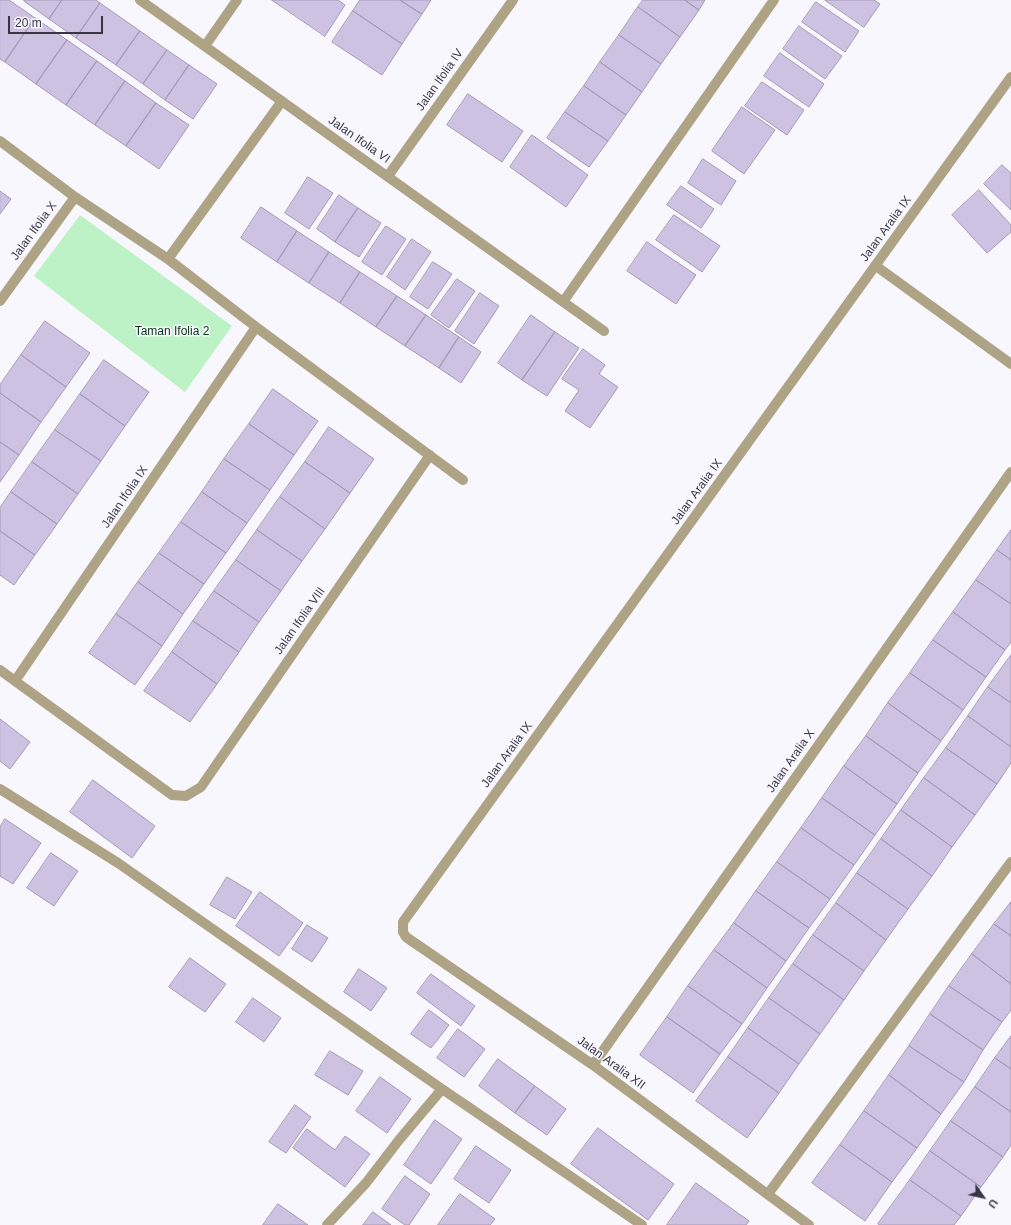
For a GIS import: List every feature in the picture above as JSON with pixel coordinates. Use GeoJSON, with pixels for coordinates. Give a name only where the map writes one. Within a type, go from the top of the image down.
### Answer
{"type":"FeatureCollection","features":[{"type":"Feature","properties":{"kind":"street","name":"Jalan Ifolia VI"},"geometry":{"type":"LineString","coordinates":[[140,0],[604,331]]}},
{"type":"Feature","properties":{"kind":"street"},"geometry":{"type":"LineString","coordinates":[[205,46],[238,0]]}},
{"type":"Feature","properties":{"kind":"street","name":"Jalan Ifolia IV"},"geometry":{"type":"LineString","coordinates":[[388,176],[513,0]]}},
{"type":"Feature","properties":{"kind":"street"},"geometry":{"type":"LineString","coordinates":[[563,302],[774,0]]}},
{"type":"Feature","properties":{"kind":"street","name":"Jalan Aralia IX"},"geometry":{"type":"LineString","coordinates":[[403,922],[1011,77]]}},
{"type":"Feature","properties":{"kind":"street"},"geometry":{"type":"LineString","coordinates":[[168,259],[282,102]]}},
{"type":"Feature","properties":{"kind":"street"},"geometry":{"type":"LineString","coordinates":[[0,141],[74,197],[168,259],[256,327],[463,480]]}},
{"type":"Feature","properties":{"kind":"street","name":"Jalan Ifolia X"},"geometry":{"type":"LineString","coordinates":[[0,301],[74,197]]}},
{"type":"Feature","properties":{"kind":"street"},"geometry":{"type":"LineString","coordinates":[[876,266],[1011,364]]}},
{"type":"Feature","properties":{"kind":"street","name":"Jalan Ifolia IX"},"geometry":{"type":"LineString","coordinates":[[15,681],[256,327]]}},
{"type":"Feature","properties":{"kind":"street","name":"Jalan Ifolia VIII"},"geometry":{"type":"LineString","coordinates":[[15,681],[172,795],[186,796],[202,787],[430,455]]}},
{"type":"Feature","properties":{"kind":"street","name":"Jalan Aralia X"},"geometry":{"type":"LineString","coordinates":[[593,1065],[1011,472]]}},
{"type":"Feature","properties":{"kind":"street"},"geometry":{"type":"LineString","coordinates":[[0,670],[15,681]]}},
{"type":"Feature","properties":{"kind":"street"},"geometry":{"type":"LineString","coordinates":[[0,789],[118,863],[442,1089],[642,1225]]}},
{"type":"Feature","properties":{"kind":"street"},"geometry":{"type":"LineString","coordinates":[[768,1194],[1011,862]]}},
{"type":"Feature","properties":{"kind":"street","name":"Jalan Aralia XII"},"geometry":{"type":"LineString","coordinates":[[403,922],[406,937],[593,1065],[810,1225]]}},
{"type":"Feature","properties":{"kind":"street"},"geometry":{"type":"LineString","coordinates":[[327,1225],[366,1183],[399,1140],[442,1089]]}},
{"type":"Feature","properties":{"kind":"green space","name":"Taman Ifolia 2"},"geometry":{"type":"Polygon","coordinates":[[[80,215],[232,326],[185,392],[34,276],[80,215]]]}},
{"type":"Feature","properties":{"kind":"building"},"geometry":{"type":"Polygon","coordinates":[[[0,0],[9,0],[35,18],[5,62],[0,59],[0,0]]]}},
{"type":"Feature","properties":{"kind":"building"},"geometry":{"type":"Polygon","coordinates":[[[24,0],[62,0],[49,19],[24,0]]]}},
{"type":"Feature","properties":{"kind":"building"},"geometry":{"type":"Polygon","coordinates":[[[62,0],[96,0],[100,3],[76,38],[49,19],[62,0]]]}},
{"type":"Feature","properties":{"kind":"building"},"geometry":{"type":"Polygon","coordinates":[[[272,0],[338,0],[345,5],[325,36],[272,0]]]}},
{"type":"Feature","properties":{"kind":"building"},"geometry":{"type":"Polygon","coordinates":[[[360,0],[400,0],[422,14],[402,44],[353,11],[360,0]]]}},
{"type":"Feature","properties":{"kind":"building"},"geometry":{"type":"Polygon","coordinates":[[[400,0],[431,0],[422,14],[400,0]]]}},
{"type":"Feature","properties":{"kind":"building"},"geometry":{"type":"Polygon","coordinates":[[[643,0],[685,0],[699,10],[680,37],[638,7],[643,0]]]}},
{"type":"Feature","properties":{"kind":"building"},"geometry":{"type":"Polygon","coordinates":[[[685,0],[705,0],[699,10],[685,0]]]}},
{"type":"Feature","properties":{"kind":"building"},"geometry":{"type":"Polygon","coordinates":[[[825,0],[874,0],[880,4],[864,27],[825,0]]]}},
{"type":"Feature","properties":{"kind":"building"},"geometry":{"type":"Polygon","coordinates":[[[816,2],[859,31],[845,52],[802,22],[816,2]]]}},
{"type":"Feature","properties":{"kind":"building"},"geometry":{"type":"Polygon","coordinates":[[[100,3],[140,31],[116,65],[76,38],[100,3]]]}},
{"type":"Feature","properties":{"kind":"building"},"geometry":{"type":"Polygon","coordinates":[[[638,7],[680,37],[661,64],[619,35],[638,7]]]}},
{"type":"Feature","properties":{"kind":"building"},"geometry":{"type":"Polygon","coordinates":[[[353,11],[402,44],[382,75],[332,42],[353,11]]]}},
{"type":"Feature","properties":{"kind":"building"},"geometry":{"type":"Polygon","coordinates":[[[35,18],[67,40],[36,84],[5,62],[35,18]]]}},
{"type":"Feature","properties":{"kind":"building"},"geometry":{"type":"Polygon","coordinates":[[[799,26],[842,56],[825,79],[783,49],[799,26]]]}},
{"type":"Feature","properties":{"kind":"building"},"geometry":{"type":"Polygon","coordinates":[[[140,31],[167,50],[143,84],[116,65],[140,31]]]}},
{"type":"Feature","properties":{"kind":"building"},"geometry":{"type":"Polygon","coordinates":[[[619,35],[661,64],[642,92],[600,62],[619,35]]]}},
{"type":"Feature","properties":{"kind":"building"},"geometry":{"type":"Polygon","coordinates":[[[67,40],[97,61],[66,105],[36,84],[67,40]]]}},
{"type":"Feature","properties":{"kind":"building"},"geometry":{"type":"Polygon","coordinates":[[[167,50],[189,65],[165,100],[143,84],[167,50]]]}},
{"type":"Feature","properties":{"kind":"building"},"geometry":{"type":"Polygon","coordinates":[[[780,53],[824,84],[809,107],[764,76],[780,53]]]}},
{"type":"Feature","properties":{"kind":"building"},"geometry":{"type":"Polygon","coordinates":[[[97,61],[125,81],[95,125],[66,105],[97,61]]]}},
{"type":"Feature","properties":{"kind":"building"},"geometry":{"type":"Polygon","coordinates":[[[600,62],[642,92],[626,115],[584,86],[600,62]]]}},
{"type":"Feature","properties":{"kind":"building"},"geometry":{"type":"Polygon","coordinates":[[[189,65],[217,84],[193,119],[165,100],[189,65]]]}},
{"type":"Feature","properties":{"kind":"building"},"geometry":{"type":"Polygon","coordinates":[[[125,81],[156,103],[126,146],[95,125],[125,81]]]}},
{"type":"Feature","properties":{"kind":"building"},"geometry":{"type":"Polygon","coordinates":[[[762,82],[804,110],[787,135],[745,106],[762,82]]]}},
{"type":"Feature","properties":{"kind":"building"},"geometry":{"type":"Polygon","coordinates":[[[584,86],[626,115],[608,141],[565,112],[584,86]]]}},
{"type":"Feature","properties":{"kind":"building"},"geometry":{"type":"Polygon","coordinates":[[[468,94],[523,131],[502,162],[447,125],[468,94]]]}},
{"type":"Feature","properties":{"kind":"building"},"geometry":{"type":"Polygon","coordinates":[[[156,103],[189,125],[159,169],[126,146],[156,103]]]}},
{"type":"Feature","properties":{"kind":"building"},"geometry":{"type":"Polygon","coordinates":[[[742,107],[775,130],[744,174],[712,151],[742,107]]]}},
{"type":"Feature","properties":{"kind":"building"},"geometry":{"type":"Polygon","coordinates":[[[565,112],[608,141],[589,167],[547,138],[565,112]]]}},
{"type":"Feature","properties":{"kind":"building"},"geometry":{"type":"Polygon","coordinates":[[[532,135],[588,175],[566,207],[510,167],[532,135]]]}},
{"type":"Feature","properties":{"kind":"building"},"geometry":{"type":"Polygon","coordinates":[[[703,159],[736,181],[721,205],[688,183],[703,159]]]}},
{"type":"Feature","properties":{"kind":"building"},"geometry":{"type":"Polygon","coordinates":[[[1002,165],[1011,173],[1011,210],[984,184],[1002,165]]]}},
{"type":"Feature","properties":{"kind":"building"},"geometry":{"type":"Polygon","coordinates":[[[308,177],[333,193],[309,229],[285,213],[308,177]]]}},
{"type":"Feature","properties":{"kind":"building"},"geometry":{"type":"Polygon","coordinates":[[[681,186],[714,209],[701,228],[667,205],[681,186]]]}},
{"type":"Feature","properties":{"kind":"building"},"geometry":{"type":"Polygon","coordinates":[[[979,190],[1011,225],[1011,232],[987,253],[952,215],[979,190]]]}},
{"type":"Feature","properties":{"kind":"building"},"geometry":{"type":"Polygon","coordinates":[[[0,191],[11,199],[0,214],[0,191]]]}},
{"type":"Feature","properties":{"kind":"building"},"geometry":{"type":"Polygon","coordinates":[[[339,195],[358,208],[335,242],[317,229],[339,195]]]}},
{"type":"Feature","properties":{"kind":"building"},"geometry":{"type":"Polygon","coordinates":[[[261,207],[297,231],[277,262],[241,238],[261,207]]]}},
{"type":"Feature","properties":{"kind":"building"},"geometry":{"type":"Polygon","coordinates":[[[358,208],[381,223],[359,257],[335,242],[358,208]]]}},
{"type":"Feature","properties":{"kind":"building"},"geometry":{"type":"Polygon","coordinates":[[[674,215],[720,246],[702,272],[656,240],[674,215]]]}},
{"type":"Feature","properties":{"kind":"building"},"geometry":{"type":"Polygon","coordinates":[[[386,226],[406,239],[382,275],[362,262],[386,226]]]}},
{"type":"Feature","properties":{"kind":"building"},"geometry":{"type":"Polygon","coordinates":[[[297,231],[329,252],[309,283],[277,262],[297,231]]]}},
{"type":"Feature","properties":{"kind":"building"},"geometry":{"type":"Polygon","coordinates":[[[412,239],[431,252],[405,290],[387,277],[412,239]]]}},
{"type":"Feature","properties":{"kind":"building"},"geometry":{"type":"Polygon","coordinates":[[[647,242],[696,275],[676,304],[627,271],[647,242]]]}},
{"type":"Feature","properties":{"kind":"building"},"geometry":{"type":"Polygon","coordinates":[[[329,252],[360,272],[340,303],[309,283],[329,252]]]}},
{"type":"Feature","properties":{"kind":"building"},"geometry":{"type":"Polygon","coordinates":[[[433,262],[452,274],[428,309],[410,297],[433,262]]]}},
{"type":"Feature","properties":{"kind":"building"},"geometry":{"type":"Polygon","coordinates":[[[360,272],[397,296],[376,327],[340,303],[360,272]]]}},
{"type":"Feature","properties":{"kind":"building"},"geometry":{"type":"Polygon","coordinates":[[[457,279],[475,291],[449,328],[431,315],[457,279]]]}},
{"type":"Feature","properties":{"kind":"building"},"geometry":{"type":"Polygon","coordinates":[[[480,293],[499,306],[474,344],[455,331],[480,293]]]}},
{"type":"Feature","properties":{"kind":"building"},"geometry":{"type":"Polygon","coordinates":[[[397,296],[426,315],[405,346],[376,327],[397,296]]]}},
{"type":"Feature","properties":{"kind":"building"},"geometry":{"type":"Polygon","coordinates":[[[426,315],[459,337],[439,368],[405,346],[426,315]]]}},
{"type":"Feature","properties":{"kind":"building"},"geometry":{"type":"Polygon","coordinates":[[[531,315],[555,332],[522,380],[498,363],[531,315]]]}},
{"type":"Feature","properties":{"kind":"building"},"geometry":{"type":"Polygon","coordinates":[[[45,321],[90,353],[66,387],[21,355],[45,321]]]}},
{"type":"Feature","properties":{"kind":"building"},"geometry":{"type":"Polygon","coordinates":[[[555,332],[579,348],[547,396],[522,380],[555,332]]]}},
{"type":"Feature","properties":{"kind":"building"},"geometry":{"type":"Polygon","coordinates":[[[459,337],[481,352],[461,383],[439,368],[459,337]]]}},
{"type":"Feature","properties":{"kind":"building"},"geometry":{"type":"Polygon","coordinates":[[[583,349],[605,365],[599,374],[618,387],[590,428],[565,411],[579,390],[562,379],[583,349]]]}},
{"type":"Feature","properties":{"kind":"building"},"geometry":{"type":"Polygon","coordinates":[[[21,355],[66,387],[41,422],[0,393],[0,385],[21,355]]]}},
{"type":"Feature","properties":{"kind":"building"},"geometry":{"type":"Polygon","coordinates":[[[104,360],[149,392],[125,426],[80,394],[104,360]]]}},
{"type":"Feature","properties":{"kind":"building"},"geometry":{"type":"Polygon","coordinates":[[[273,389],[318,421],[294,455],[249,424],[273,389]]]}},
{"type":"Feature","properties":{"kind":"building"},"geometry":{"type":"Polygon","coordinates":[[[0,393],[41,422],[19,455],[0,442],[0,393]]]}},
{"type":"Feature","properties":{"kind":"building"},"geometry":{"type":"Polygon","coordinates":[[[80,394],[125,426],[101,461],[55,430],[80,394]]]}},
{"type":"Feature","properties":{"kind":"building"},"geometry":{"type":"Polygon","coordinates":[[[249,424],[294,455],[270,490],[224,459],[249,424]]]}},
{"type":"Feature","properties":{"kind":"building"},"geometry":{"type":"Polygon","coordinates":[[[329,427],[374,459],[350,493],[305,462],[329,427]]]}},
{"type":"Feature","properties":{"kind":"building"},"geometry":{"type":"Polygon","coordinates":[[[55,430],[101,461],[78,494],[32,462],[55,430]]]}},
{"type":"Feature","properties":{"kind":"building"},"geometry":{"type":"Polygon","coordinates":[[[0,442],[19,455],[0,482],[0,442]]]}},
{"type":"Feature","properties":{"kind":"building"},"geometry":{"type":"Polygon","coordinates":[[[224,459],[270,490],[247,523],[202,492],[224,459]]]}},
{"type":"Feature","properties":{"kind":"building"},"geometry":{"type":"Polygon","coordinates":[[[32,462],[78,494],[57,524],[11,492],[32,462]]]}},
{"type":"Feature","properties":{"kind":"building"},"geometry":{"type":"Polygon","coordinates":[[[305,462],[350,493],[325,529],[280,497],[305,462]]]}},
{"type":"Feature","properties":{"kind":"building"},"geometry":{"type":"Polygon","coordinates":[[[11,492],[57,524],[35,555],[0,531],[0,508],[11,492]]]}},
{"type":"Feature","properties":{"kind":"building"},"geometry":{"type":"Polygon","coordinates":[[[202,492],[247,523],[226,553],[181,522],[202,492]]]}},
{"type":"Feature","properties":{"kind":"building"},"geometry":{"type":"Polygon","coordinates":[[[280,497],[325,529],[302,561],[257,530],[280,497]]]}},
{"type":"Feature","properties":{"kind":"building"},"geometry":{"type":"Polygon","coordinates":[[[181,522],[226,553],[204,584],[159,553],[181,522]]]}},
{"type":"Feature","properties":{"kind":"building"},"geometry":{"type":"Polygon","coordinates":[[[257,530],[302,561],[281,591],[236,560],[257,530]]]}},
{"type":"Feature","properties":{"kind":"building"},"geometry":{"type":"Polygon","coordinates":[[[1011,530],[1011,560],[997,550],[1011,530]]]}},
{"type":"Feature","properties":{"kind":"building"},"geometry":{"type":"Polygon","coordinates":[[[0,531],[35,555],[14,585],[0,575],[0,531]]]}},
{"type":"Feature","properties":{"kind":"building"},"geometry":{"type":"Polygon","coordinates":[[[997,550],[1011,560],[1011,604],[976,580],[997,550]]]}},
{"type":"Feature","properties":{"kind":"building"},"geometry":{"type":"Polygon","coordinates":[[[159,553],[204,584],[183,614],[138,582],[159,553]]]}},
{"type":"Feature","properties":{"kind":"building"},"geometry":{"type":"Polygon","coordinates":[[[236,560],[281,591],[259,622],[214,591],[236,560]]]}},
{"type":"Feature","properties":{"kind":"building"},"geometry":{"type":"Polygon","coordinates":[[[976,580],[1011,604],[1011,642],[1005,650],[953,612],[976,580]]]}},
{"type":"Feature","properties":{"kind":"building"},"geometry":{"type":"Polygon","coordinates":[[[138,582],[183,614],[162,646],[116,614],[138,582]]]}},
{"type":"Feature","properties":{"kind":"building"},"geometry":{"type":"Polygon","coordinates":[[[214,591],[259,622],[239,652],[193,621],[214,591]]]}},
{"type":"Feature","properties":{"kind":"building"},"geometry":{"type":"Polygon","coordinates":[[[953,612],[1005,650],[986,677],[933,640],[953,612]]]}},
{"type":"Feature","properties":{"kind":"building"},"geometry":{"type":"Polygon","coordinates":[[[116,614],[162,646],[135,685],[89,653],[116,614]]]}},
{"type":"Feature","properties":{"kind":"building"},"geometry":{"type":"Polygon","coordinates":[[[193,621],[239,652],[217,684],[172,652],[193,621]]]}},
{"type":"Feature","properties":{"kind":"building"},"geometry":{"type":"Polygon","coordinates":[[[933,640],[986,677],[963,710],[910,673],[933,640]]]}},
{"type":"Feature","properties":{"kind":"building"},"geometry":{"type":"Polygon","coordinates":[[[172,652],[217,684],[190,722],[144,691],[172,652]]]}},
{"type":"Feature","properties":{"kind":"building"},"geometry":{"type":"Polygon","coordinates":[[[1011,655],[1011,703],[988,687],[1011,655]]]}},
{"type":"Feature","properties":{"kind":"building"},"geometry":{"type":"Polygon","coordinates":[[[910,673],[963,710],[941,741],[888,703],[910,673]]]}},
{"type":"Feature","properties":{"kind":"building"},"geometry":{"type":"Polygon","coordinates":[[[988,687],[1011,703],[1011,747],[968,716],[988,687]]]}},
{"type":"Feature","properties":{"kind":"building"},"geometry":{"type":"Polygon","coordinates":[[[888,703],[941,741],[918,773],[866,736],[888,703]]]}},
{"type":"Feature","properties":{"kind":"building"},"geometry":{"type":"Polygon","coordinates":[[[968,716],[1011,747],[1011,763],[997,784],[946,748],[968,716]]]}},
{"type":"Feature","properties":{"kind":"building"},"geometry":{"type":"Polygon","coordinates":[[[0,719],[30,742],[10,769],[0,761],[0,719]]]}},
{"type":"Feature","properties":{"kind":"building"},"geometry":{"type":"Polygon","coordinates":[[[866,736],[918,773],[897,804],[844,766],[866,736]]]}},
{"type":"Feature","properties":{"kind":"building"},"geometry":{"type":"Polygon","coordinates":[[[946,748],[997,784],[975,815],[924,778],[946,748]]]}},
{"type":"Feature","properties":{"kind":"building"},"geometry":{"type":"Polygon","coordinates":[[[844,766],[897,804],[875,835],[822,798],[844,766]]]}},
{"type":"Feature","properties":{"kind":"building"},"geometry":{"type":"Polygon","coordinates":[[[924,778],[975,815],[952,847],[901,810],[924,778]]]}},
{"type":"Feature","properties":{"kind":"building"},"geometry":{"type":"Polygon","coordinates":[[[93,780],[155,826],[132,858],[70,812],[93,780]]]}},
{"type":"Feature","properties":{"kind":"building"},"geometry":{"type":"Polygon","coordinates":[[[822,798],[875,835],[854,865],[801,828],[822,798]]]}},
{"type":"Feature","properties":{"kind":"building"},"geometry":{"type":"Polygon","coordinates":[[[901,810],[952,847],[932,876],[881,839],[901,810]]]}},
{"type":"Feature","properties":{"kind":"building"},"geometry":{"type":"Polygon","coordinates":[[[5,819],[41,843],[13,884],[0,876],[0,827],[5,819]]]}},
{"type":"Feature","properties":{"kind":"building"},"geometry":{"type":"Polygon","coordinates":[[[801,828],[854,865],[830,899],[777,862],[801,828]]]}},
{"type":"Feature","properties":{"kind":"building"},"geometry":{"type":"Polygon","coordinates":[[[881,839],[932,876],[908,909],[857,873],[881,839]]]}},
{"type":"Feature","properties":{"kind":"building"},"geometry":{"type":"Polygon","coordinates":[[[51,853],[78,871],[54,906],[27,888],[51,853]]]}},
{"type":"Feature","properties":{"kind":"building"},"geometry":{"type":"Polygon","coordinates":[[[777,862],[830,899],[809,928],[756,891],[777,862]]]}},
{"type":"Feature","properties":{"kind":"building"},"geometry":{"type":"Polygon","coordinates":[[[857,873],[908,909],[886,940],[836,903],[857,873]]]}},
{"type":"Feature","properties":{"kind":"building"},"geometry":{"type":"Polygon","coordinates":[[[227,877],[252,892],[235,919],[210,905],[227,877]]]}},
{"type":"Feature","properties":{"kind":"building"},"geometry":{"type":"Polygon","coordinates":[[[756,891],[809,928],[786,961],[734,923],[756,891]]]}},
{"type":"Feature","properties":{"kind":"building"},"geometry":{"type":"Polygon","coordinates":[[[260,892],[303,923],[279,956],[236,926],[260,892]]]}},
{"type":"Feature","properties":{"kind":"building"},"geometry":{"type":"Polygon","coordinates":[[[1011,902],[1011,936],[994,924],[1011,902]]]}},
{"type":"Feature","properties":{"kind":"building"},"geometry":{"type":"Polygon","coordinates":[[[836,903],[886,940],[864,971],[813,935],[836,903]]]}},
{"type":"Feature","properties":{"kind":"building"},"geometry":{"type":"Polygon","coordinates":[[[734,923],[786,961],[767,988],[714,950],[734,923]]]}},
{"type":"Feature","properties":{"kind":"building"},"geometry":{"type":"Polygon","coordinates":[[[994,924],[1011,936],[1011,984],[972,954],[994,924]]]}},
{"type":"Feature","properties":{"kind":"building"},"geometry":{"type":"Polygon","coordinates":[[[307,925],[328,938],[312,962],[292,949],[307,925]]]}},
{"type":"Feature","properties":{"kind":"building"},"geometry":{"type":"Polygon","coordinates":[[[813,935],[864,971],[844,1000],[793,964],[813,935]]]}},
{"type":"Feature","properties":{"kind":"building"},"geometry":{"type":"Polygon","coordinates":[[[714,950],[767,988],[742,1024],[688,986],[714,950]]]}},
{"type":"Feature","properties":{"kind":"building"},"geometry":{"type":"Polygon","coordinates":[[[972,954],[1011,984],[1011,1010],[1002,1022],[949,986],[972,954]]]}},
{"type":"Feature","properties":{"kind":"building"},"geometry":{"type":"Polygon","coordinates":[[[190,958],[226,984],[205,1012],[169,987],[190,958]]]}},
{"type":"Feature","properties":{"kind":"building"},"geometry":{"type":"Polygon","coordinates":[[[793,964],[844,1000],[820,1034],[769,998],[793,964]]]}},
{"type":"Feature","properties":{"kind":"building"},"geometry":{"type":"Polygon","coordinates":[[[359,969],[387,988],[371,1011],[344,992],[359,969]]]}},
{"type":"Feature","properties":{"kind":"building"},"geometry":{"type":"Polygon","coordinates":[[[431,974],[475,1006],[461,1026],[417,993],[431,974]]]}},
{"type":"Feature","properties":{"kind":"building"},"geometry":{"type":"Polygon","coordinates":[[[688,986],[742,1024],[720,1054],[667,1017],[688,986]]]}},
{"type":"Feature","properties":{"kind":"building"},"geometry":{"type":"Polygon","coordinates":[[[949,986],[1002,1022],[983,1050],[930,1014],[949,986]]]}},
{"type":"Feature","properties":{"kind":"building"},"geometry":{"type":"Polygon","coordinates":[[[253,998],[281,1018],[264,1042],[236,1022],[253,998]]]}},
{"type":"Feature","properties":{"kind":"building"},"geometry":{"type":"Polygon","coordinates":[[[769,998],[820,1034],[799,1064],[748,1028],[769,998]]]}},
{"type":"Feature","properties":{"kind":"building"},"geometry":{"type":"Polygon","coordinates":[[[429,1010],[449,1025],[431,1048],[411,1034],[429,1010]]]}},
{"type":"Feature","properties":{"kind":"building"},"geometry":{"type":"Polygon","coordinates":[[[930,1014],[983,1050],[964,1082],[909,1046],[930,1014]]]}},
{"type":"Feature","properties":{"kind":"building"},"geometry":{"type":"Polygon","coordinates":[[[667,1017],[720,1054],[693,1093],[640,1055],[667,1017]]]}},
{"type":"Feature","properties":{"kind":"building"},"geometry":{"type":"Polygon","coordinates":[[[748,1028],[799,1064],[779,1093],[728,1057],[748,1028]]]}},
{"type":"Feature","properties":{"kind":"building"},"geometry":{"type":"Polygon","coordinates":[[[458,1029],[485,1049],[464,1077],[437,1058],[458,1029]]]}},
{"type":"Feature","properties":{"kind":"building"},"geometry":{"type":"Polygon","coordinates":[[[1011,1036],[1011,1069],[995,1058],[1011,1036]]]}},
{"type":"Feature","properties":{"kind":"building"},"geometry":{"type":"Polygon","coordinates":[[[909,1046],[964,1082],[941,1114],[889,1075],[909,1046]]]}},
{"type":"Feature","properties":{"kind":"building"},"geometry":{"type":"Polygon","coordinates":[[[330,1051],[363,1071],[348,1095],[315,1075],[330,1051]]]}},
{"type":"Feature","properties":{"kind":"building"},"geometry":{"type":"Polygon","coordinates":[[[728,1057],[779,1093],[747,1138],[696,1101],[728,1057]]]}},
{"type":"Feature","properties":{"kind":"building"},"geometry":{"type":"Polygon","coordinates":[[[995,1058],[1011,1069],[1011,1112],[975,1087],[995,1058]]]}},
{"type":"Feature","properties":{"kind":"building"},"geometry":{"type":"Polygon","coordinates":[[[498,1059],[535,1086],[515,1113],[479,1086],[498,1059]]]}},
{"type":"Feature","properties":{"kind":"building"},"geometry":{"type":"Polygon","coordinates":[[[889,1075],[941,1114],[917,1148],[864,1111],[889,1075]]]}},
{"type":"Feature","properties":{"kind":"building"},"geometry":{"type":"Polygon","coordinates":[[[380,1077],[411,1099],[387,1133],[356,1111],[380,1077]]]}},
{"type":"Feature","properties":{"kind":"building"},"geometry":{"type":"Polygon","coordinates":[[[535,1086],[566,1109],[547,1135],[515,1113],[535,1086]]]}},
{"type":"Feature","properties":{"kind":"building"},"geometry":{"type":"Polygon","coordinates":[[[975,1087],[1011,1112],[1011,1145],[1003,1157],[951,1121],[975,1087]]]}},
{"type":"Feature","properties":{"kind":"building"},"geometry":{"type":"Polygon","coordinates":[[[295,1105],[311,1117],[286,1153],[269,1142],[295,1105]]]}},
{"type":"Feature","properties":{"kind":"building"},"geometry":{"type":"Polygon","coordinates":[[[864,1111],[917,1148],[892,1182],[840,1145],[864,1111]]]}},
{"type":"Feature","properties":{"kind":"building"},"geometry":{"type":"Polygon","coordinates":[[[435,1120],[462,1139],[431,1184],[404,1165],[435,1120]]]}},
{"type":"Feature","properties":{"kind":"building"},"geometry":{"type":"Polygon","coordinates":[[[951,1121],[1003,1157],[981,1187],[930,1151],[951,1121]]]}},
{"type":"Feature","properties":{"kind":"building"},"geometry":{"type":"Polygon","coordinates":[[[598,1128],[674,1184],[648,1220],[571,1164],[598,1128]]]}},
{"type":"Feature","properties":{"kind":"building"},"geometry":{"type":"Polygon","coordinates":[[[307,1129],[335,1150],[345,1136],[370,1154],[345,1187],[293,1148],[307,1129]]]}},
{"type":"Feature","properties":{"kind":"building"},"geometry":{"type":"Polygon","coordinates":[[[840,1145],[892,1182],[865,1221],[812,1183],[840,1145]]]}},
{"type":"Feature","properties":{"kind":"building"},"geometry":{"type":"Polygon","coordinates":[[[476,1146],[511,1170],[489,1203],[454,1179],[476,1146]]]}},
{"type":"Feature","properties":{"kind":"building"},"geometry":{"type":"Polygon","coordinates":[[[930,1151],[981,1187],[961,1216],[910,1180],[930,1151]]]}},
{"type":"Feature","properties":{"kind":"building"},"geometry":{"type":"Polygon","coordinates":[[[405,1176],[430,1194],[409,1225],[405,1225],[382,1209],[405,1176]]]}},
{"type":"Feature","properties":{"kind":"building"},"geometry":{"type":"Polygon","coordinates":[[[910,1180],[961,1216],[954,1225],[878,1224],[910,1180]]]}},
{"type":"Feature","properties":{"kind":"building"},"geometry":{"type":"Polygon","coordinates":[[[696,1183],[749,1221],[746,1225],[667,1225],[696,1183]]]}},
{"type":"Feature","properties":{"kind":"building"},"geometry":{"type":"Polygon","coordinates":[[[460,1194],[495,1219],[490,1225],[438,1225],[460,1194]]]}},
{"type":"Feature","properties":{"kind":"building"},"geometry":{"type":"Polygon","coordinates":[[[278,1204],[308,1225],[263,1225],[278,1204]]]}},
{"type":"Feature","properties":{"kind":"building"},"geometry":{"type":"Polygon","coordinates":[[[373,1212],[391,1225],[363,1225],[373,1212]]]}}]}
